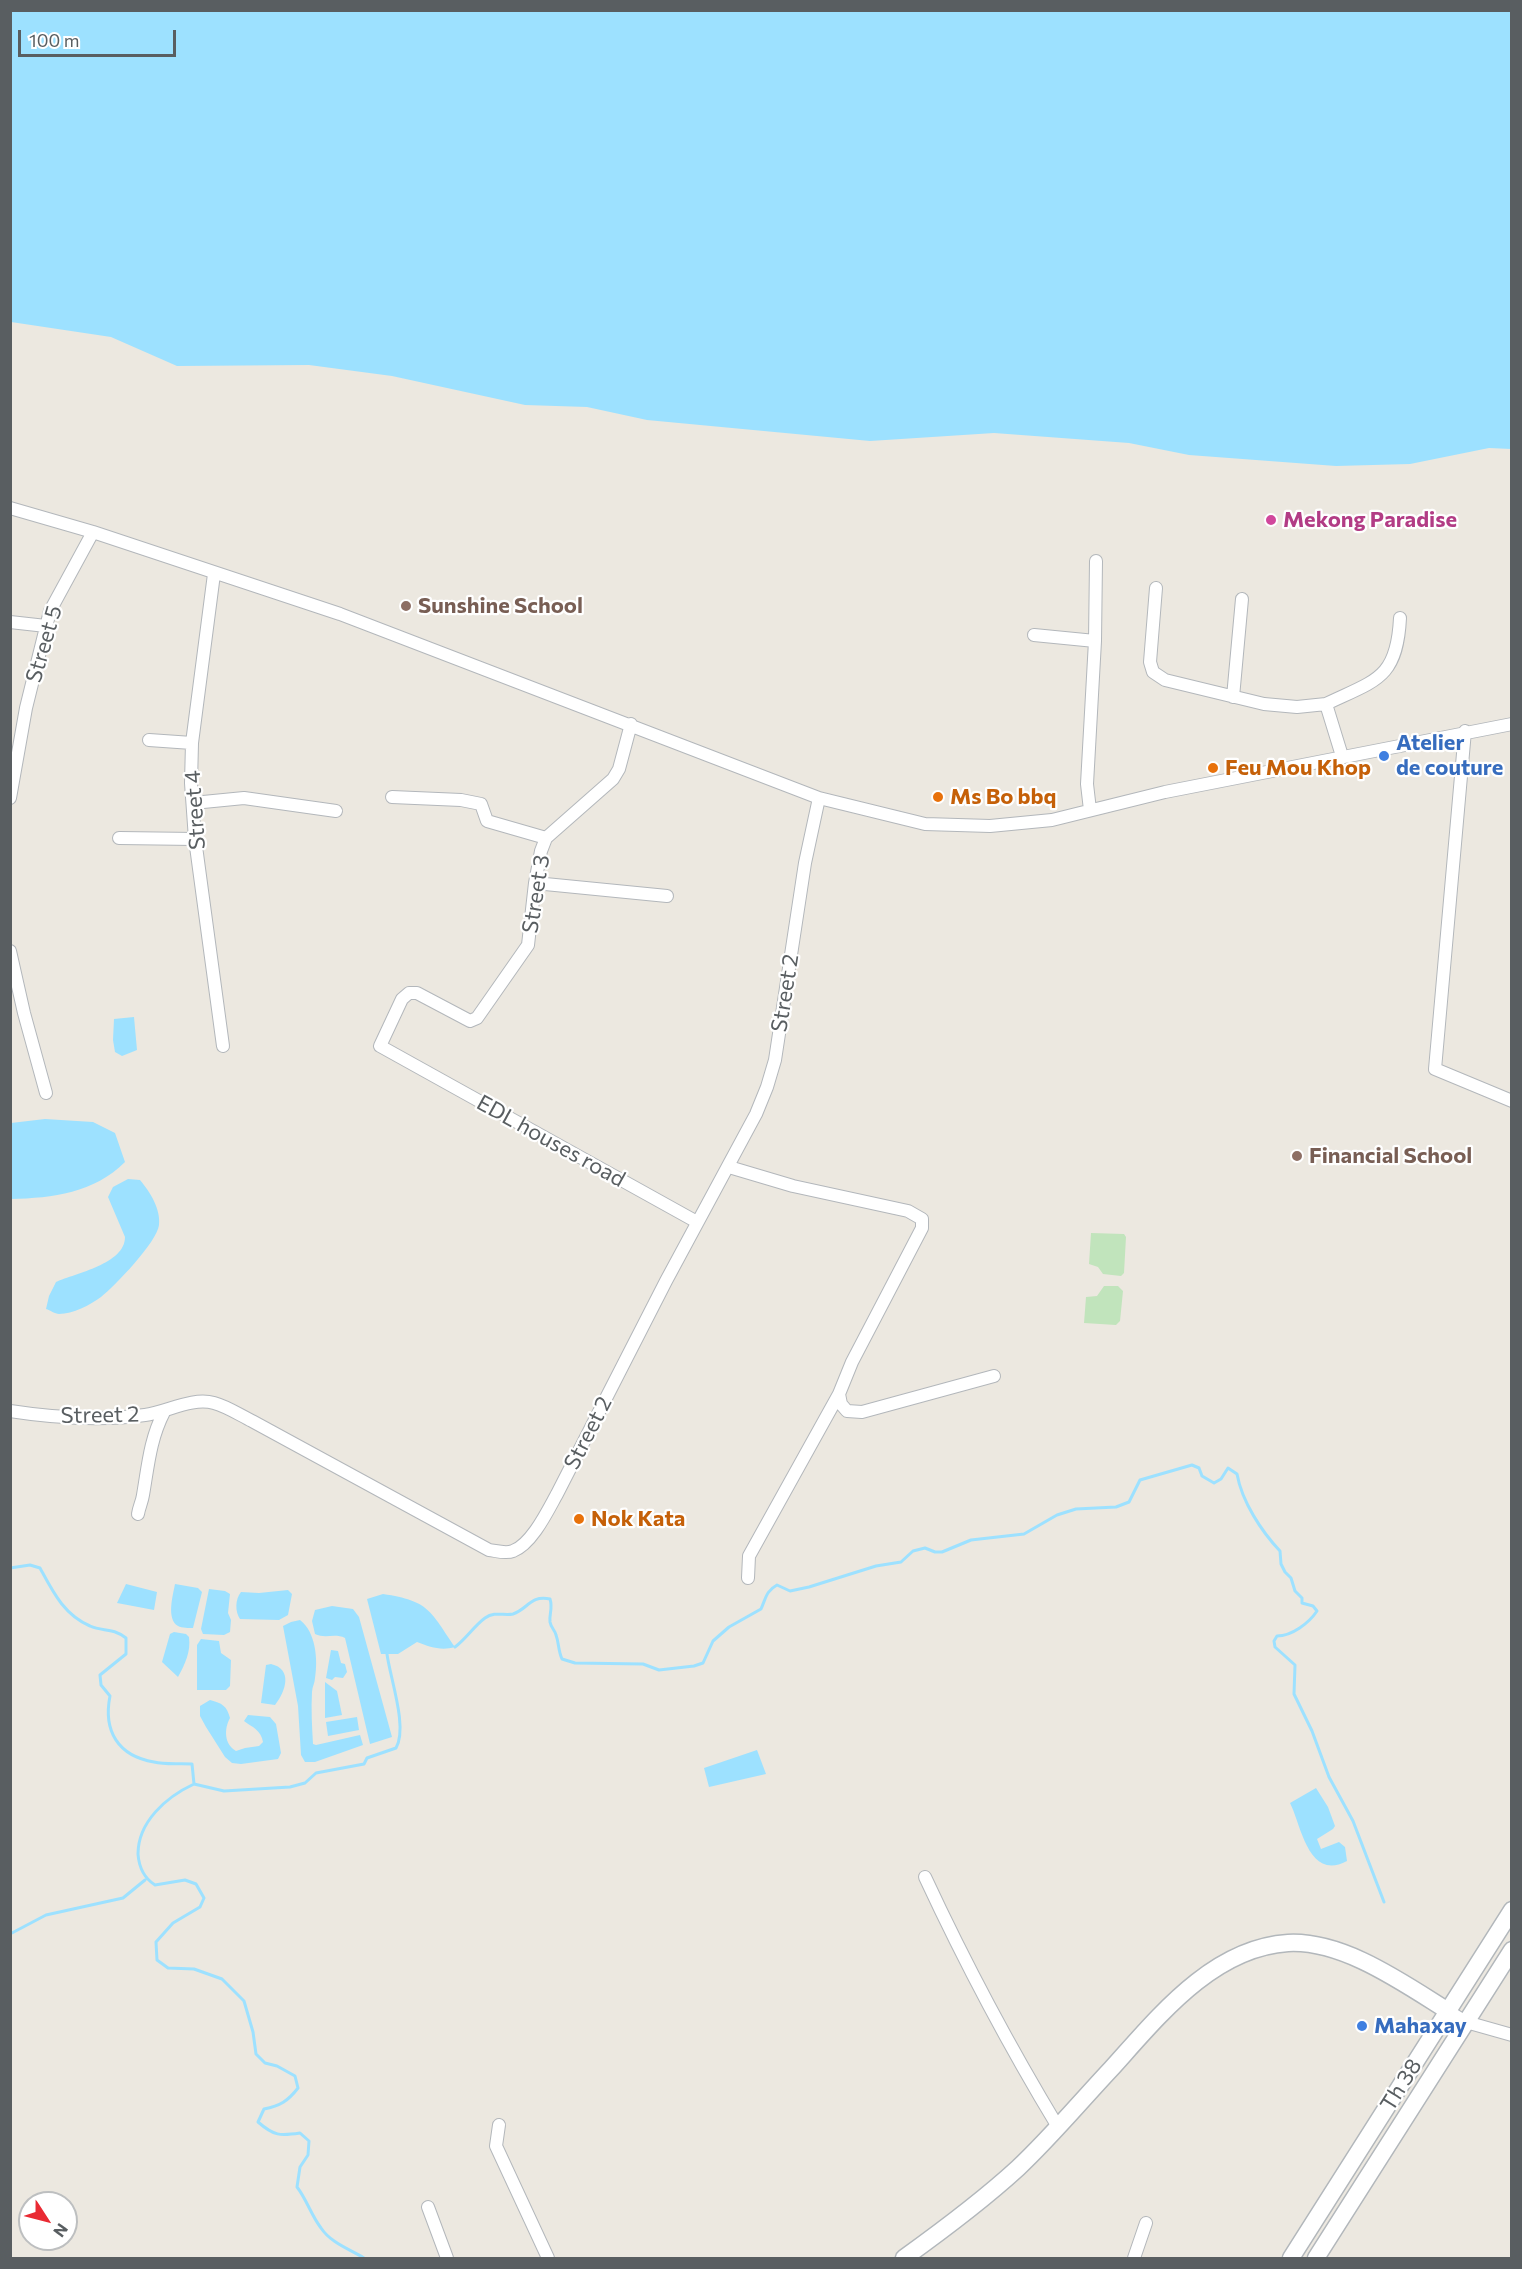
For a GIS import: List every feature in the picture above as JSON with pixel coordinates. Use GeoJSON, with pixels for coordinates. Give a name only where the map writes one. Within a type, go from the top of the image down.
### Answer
{"type":"FeatureCollection","features":[{"type":"Feature","properties":{"kind":"street"},"geometry":{"type":"LineString","coordinates":[[10,508],[93,532],[340,614],[819,798],[925,824],[990,826],[1052,820],[1165,792],[1465,731],[1512,724]]}},
{"type":"Feature","properties":{"kind":"street","name":"Street 5"},"geometry":{"type":"LineString","coordinates":[[10,798],[26,708],[50,611],[93,532]]}},
{"type":"Feature","properties":{"kind":"street"},"geometry":{"type":"LineString","coordinates":[[1090,810],[1087,784],[1095,641],[1096,561]]}},
{"type":"Feature","properties":{"kind":"street","name":"Street 4"},"geometry":{"type":"LineString","coordinates":[[214,574],[192,743],[193,802],[195,839],[223,1046]]}},
{"type":"Feature","properties":{"kind":"street"},"geometry":{"type":"LineString","coordinates":[[1156,588],[1150,662],[1153,672],[1165,680],[1264,704],[1297,707],[1326,704],[1369,684],[1382,674],[1393,660],[1398,642],[1400,618]]}},
{"type":"Feature","properties":{"kind":"street"},"geometry":{"type":"LineString","coordinates":[[1233,697],[1242,599]]}},
{"type":"Feature","properties":{"kind":"street"},"geometry":{"type":"LineString","coordinates":[[10,622],[46,626]]}},
{"type":"Feature","properties":{"kind":"street"},"geometry":{"type":"LineString","coordinates":[[1034,635],[1095,641]]}},
{"type":"Feature","properties":{"kind":"street"},"geometry":{"type":"LineString","coordinates":[[1326,704],[1342,756]]}},
{"type":"Feature","properties":{"kind":"street","name":"Street 3"},"geometry":{"type":"LineString","coordinates":[[380,1046],[402,999],[409,993],[417,993],[470,1021],[477,1018],[528,945],[535,883],[546,838],[613,779],[619,769],[631,724]]}},
{"type":"Feature","properties":{"kind":"street"},"geometry":{"type":"LineString","coordinates":[[1465,731],[1435,1069],[1512,1101]]}},
{"type":"Feature","properties":{"kind":"street"},"geometry":{"type":"LineString","coordinates":[[149,740],[192,743]]}},
{"type":"Feature","properties":{"kind":"street"},"geometry":{"type":"LineString","coordinates":[[392,797],[461,800],[481,804],[488,821],[546,838]]}},
{"type":"Feature","properties":{"kind":"street"},"geometry":{"type":"LineString","coordinates":[[193,802],[244,798],[336,811]]}},
{"type":"Feature","properties":{"kind":"street","name":"Street 2"},"geometry":{"type":"LineString","coordinates":[[10,1411],[88,1419],[164,1412],[198,1402],[214,1403],[252,1421],[489,1550],[513,1551],[525,1543],[538,1527],[557,1494],[697,1222],[756,1114],[775,1060],[805,863],[819,798]]}},
{"type":"Feature","properties":{"kind":"street"},"geometry":{"type":"LineString","coordinates":[[119,838],[195,839]]}},
{"type":"Feature","properties":{"kind":"street"},"geometry":{"type":"LineString","coordinates":[[535,883],[667,896]]}},
{"type":"Feature","properties":{"kind":"street"},"geometry":{"type":"LineString","coordinates":[[10,951],[46,1093]]}},
{"type":"Feature","properties":{"kind":"street","name":"EDL houses road"},"geometry":{"type":"LineString","coordinates":[[380,1046],[697,1222]]}},
{"type":"Feature","properties":{"kind":"street"},"geometry":{"type":"LineString","coordinates":[[729,1167],[793,1186],[908,1211],[922,1219],[922,1228],[852,1362],[839,1394],[749,1556],[748,1578]]}},
{"type":"Feature","properties":{"kind":"street"},"geometry":{"type":"LineString","coordinates":[[839,1394],[841,1404],[848,1411],[862,1412],[994,1376]]}},
{"type":"Feature","properties":{"kind":"street"},"geometry":{"type":"LineString","coordinates":[[138,1514],[148,1456],[158,1423],[164,1412]]}},
{"type":"Feature","properties":{"kind":"street"},"geometry":{"type":"LineString","coordinates":[[925,1877],[962,1957],[1027,2076],[1058,2127]]}},
{"type":"Feature","properties":{"kind":"street","name":"Th 38"},"geometry":{"type":"LineString","coordinates":[[1291,2259],[1512,1910]]}},
{"type":"Feature","properties":{"kind":"street"},"geometry":{"type":"LineString","coordinates":[[904,2259],[964,2214],[1017,2168],[1058,2127],[1167,2007],[1199,1980],[1227,1962],[1259,1948],[1288,1943],[1313,1945],[1342,1953],[1378,1967],[1466,2022],[1512,2035]]}},
{"type":"Feature","properties":{"kind":"street","name":"Th 38"},"geometry":{"type":"LineString","coordinates":[[1316,2259],[1512,1950]]}},
{"type":"Feature","properties":{"kind":"street"},"geometry":{"type":"LineString","coordinates":[[499,2125],[496,2146],[548,2259]]}},
{"type":"Feature","properties":{"kind":"street"},"geometry":{"type":"LineString","coordinates":[[428,2206],[447,2259]]}},
{"type":"Feature","properties":{"kind":"street"},"geometry":{"type":"LineString","coordinates":[[1134,2259],[1146,2223]]}},
{"type":"Feature","properties":{"kind":"green space"},"geometry":{"type":"Polygon","coordinates":[[[1091,1233],[1124,1234],[1126,1237],[1124,1273],[1121,1276],[1103,1274],[1098,1267],[1089,1264],[1091,1233]]]}},
{"type":"Feature","properties":{"kind":"green space"},"geometry":{"type":"Polygon","coordinates":[[[1104,1286],[1118,1286],[1123,1291],[1120,1321],[1116,1325],[1084,1323],[1086,1297],[1097,1296],[1104,1286]]]}},
{"type":"Feature","properties":{"kind":"water"},"geometry":{"type":"Polygon","coordinates":[[[10,11],[1511,11],[1511,449],[1489,448],[1410,464],[1336,466],[1189,455],[1129,443],[994,433],[870,441],[647,420],[587,407],[525,405],[392,376],[309,365],[177,366],[111,337],[11,322],[10,11]]]}},
{"type":"Feature","properties":{"kind":"water"},"geometry":{"type":"Polygon","coordinates":[[[134,1017],[137,1050],[122,1056],[115,1052],[114,1019],[134,1017]]]}},
{"type":"Feature","properties":{"kind":"water"},"geometry":{"type":"Polygon","coordinates":[[[45,1119],[93,1122],[115,1133],[125,1162],[100,1181],[72,1192],[11,1199],[11,1123],[45,1119]]]}},
{"type":"Feature","properties":{"kind":"water"},"geometry":{"type":"Polygon","coordinates":[[[128,1179],[140,1180],[151,1195],[157,1207],[159,1219],[157,1233],[125,1274],[97,1300],[64,1314],[57,1314],[46,1309],[56,1282],[108,1261],[123,1246],[125,1237],[108,1197],[113,1187],[128,1179]]]}},
{"type":"Feature","properties":{"kind":"water"},"geometry":{"type":"Polygon","coordinates":[[[126,1584],[157,1592],[154,1610],[117,1603],[126,1584]]]}},
{"type":"Feature","properties":{"kind":"water"},"geometry":{"type":"Polygon","coordinates":[[[175,1584],[198,1588],[202,1592],[193,1628],[183,1628],[174,1623],[171,1606],[175,1584]]]}},
{"type":"Feature","properties":{"kind":"water"},"geometry":{"type":"Polygon","coordinates":[[[209,1589],[230,1594],[228,1613],[231,1620],[230,1632],[224,1635],[203,1634],[201,1629],[209,1589]]]}},
{"type":"Feature","properties":{"kind":"water"},"geometry":{"type":"Polygon","coordinates":[[[288,1590],[292,1594],[288,1615],[279,1620],[240,1619],[238,1616],[237,1602],[241,1592],[288,1590]]]}},
{"type":"Feature","properties":{"kind":"water"},"geometry":{"type":"Polygon","coordinates":[[[383,1594],[420,1604],[434,1616],[455,1647],[431,1647],[417,1642],[398,1654],[381,1654],[367,1599],[383,1594]]]}},
{"type":"Feature","properties":{"kind":"water"},"geometry":{"type":"Polygon","coordinates":[[[332,1606],[353,1609],[359,1617],[392,1737],[370,1744],[345,1638],[315,1634],[312,1621],[315,1610],[332,1606]]]}},
{"type":"Feature","properties":{"kind":"water"},"geometry":{"type":"Polygon","coordinates":[[[300,1620],[310,1632],[316,1655],[315,1682],[312,1690],[313,1744],[360,1735],[363,1745],[315,1762],[305,1762],[301,1755],[298,1706],[283,1626],[300,1620]]]}},
{"type":"Feature","properties":{"kind":"water"},"geometry":{"type":"Polygon","coordinates":[[[174,1632],[186,1634],[189,1637],[188,1653],[178,1677],[162,1662],[170,1634],[174,1632]]]}},
{"type":"Feature","properties":{"kind":"water"},"geometry":{"type":"Polygon","coordinates":[[[201,1639],[219,1641],[221,1653],[231,1660],[230,1686],[226,1690],[197,1690],[197,1645],[201,1639]]]}},
{"type":"Feature","properties":{"kind":"water"},"geometry":{"type":"Polygon","coordinates":[[[331,1650],[338,1651],[341,1663],[345,1664],[347,1672],[343,1678],[335,1677],[332,1680],[326,1678],[331,1650]]]}},
{"type":"Feature","properties":{"kind":"water"},"geometry":{"type":"Polygon","coordinates":[[[271,1664],[278,1667],[285,1675],[282,1693],[275,1705],[261,1703],[266,1665],[271,1664]]]}},
{"type":"Feature","properties":{"kind":"water"},"geometry":{"type":"Polygon","coordinates":[[[325,1682],[337,1691],[342,1715],[325,1718],[325,1682]]]}},
{"type":"Feature","properties":{"kind":"water"},"geometry":{"type":"Polygon","coordinates":[[[210,1700],[226,1708],[230,1718],[226,1736],[229,1744],[236,1751],[259,1746],[263,1742],[258,1732],[244,1721],[248,1715],[270,1717],[276,1724],[281,1753],[278,1759],[241,1764],[232,1763],[225,1757],[200,1716],[200,1706],[210,1700]]]}},
{"type":"Feature","properties":{"kind":"water"},"geometry":{"type":"Polygon","coordinates":[[[357,1717],[359,1730],[328,1736],[326,1722],[357,1717]]]}},
{"type":"Feature","properties":{"kind":"water"},"geometry":{"type":"Polygon","coordinates":[[[757,1750],[766,1774],[709,1787],[704,1768],[757,1750]]]}},
{"type":"Feature","properties":{"kind":"water"},"geometry":{"type":"Polygon","coordinates":[[[1316,1788],[1328,1807],[1335,1826],[1317,1839],[1321,1849],[1339,1842],[1345,1847],[1347,1861],[1334,1865],[1323,1864],[1308,1848],[1290,1803],[1316,1788]]]}},
{"type":"Feature","properties":{"kind":"waterway"},"geometry":{"type":"LineString","coordinates":[[455,1647],[489,1616],[513,1614],[533,1601],[543,1598],[550,1599],[550,1622],[562,1659],[575,1663],[643,1664],[659,1670],[694,1666],[703,1663],[713,1641],[729,1627],[761,1609],[768,1592],[777,1585],[790,1591],[876,1566],[901,1562],[913,1551],[925,1548],[942,1552],[971,1540],[1024,1534],[1057,1515],[1076,1509],[1116,1507],[1129,1502],[1140,1480],[1192,1465],[1199,1468],[1202,1476],[1214,1483],[1221,1479],[1228,1468],[1237,1474],[1243,1495],[1254,1516],[1280,1551],[1281,1564],[1291,1578],[1295,1591],[1302,1598],[1302,1603],[1313,1606],[1317,1611],[1300,1628],[1277,1636],[1274,1641],[1275,1647],[1295,1665],[1294,1694],[1312,1731],[1329,1777],[1353,1821],[1384,1902]]}},
{"type":"Feature","properties":{"kind":"waterway"},"geometry":{"type":"LineString","coordinates":[[10,1568],[30,1565],[40,1568],[60,1602],[73,1616],[90,1626],[116,1632],[126,1638],[126,1654],[100,1675],[101,1685],[110,1696],[108,1709],[111,1731],[122,1748],[141,1759],[154,1762],[192,1764],[194,1784],[164,1803],[148,1821],[139,1842],[140,1864],[145,1876],[151,1882],[155,1885],[185,1880],[196,1884],[204,1898],[200,1907],[173,1923],[156,1942],[157,1960],[168,1968],[194,1969],[222,1979],[244,2001],[253,2032],[256,2054],[265,2063],[277,2066],[295,2076],[298,2088],[283,2102],[264,2109],[258,2122],[268,2130],[282,2135],[300,2133],[309,2141],[308,2155],[300,2167],[297,2187],[325,2233],[335,2242],[364,2258]]}},
{"type":"Feature","properties":{"kind":"waterway"},"geometry":{"type":"LineString","coordinates":[[194,1784],[224,1791],[290,1787],[305,1783],[316,1773],[364,1764],[367,1758],[396,1748],[399,1739],[399,1715],[387,1654]]}},
{"type":"Feature","properties":{"kind":"waterway"},"geometry":{"type":"LineString","coordinates":[[10,1934],[46,1915],[123,1898],[145,1880]]}},
{"type":"Feature","properties":{"kind":"place","name":"Mekong Paradise"},"geometry":{"type":"Point","coordinates":[1271,520]}},
{"type":"Feature","properties":{"kind":"place","name":"Sunshine School"},"geometry":{"type":"Point","coordinates":[406,606]}},
{"type":"Feature","properties":{"kind":"place","name":"Atelier de couture"},"geometry":{"type":"Point","coordinates":[1384,756]}},
{"type":"Feature","properties":{"kind":"place","name":"Feu Mou Khop"},"geometry":{"type":"Point","coordinates":[1213,768]}},
{"type":"Feature","properties":{"kind":"place","name":"Ms Bo bbq"},"geometry":{"type":"Point","coordinates":[938,797]}},
{"type":"Feature","properties":{"kind":"place","name":"Financial School"},"geometry":{"type":"Point","coordinates":[1297,1156]}},
{"type":"Feature","properties":{"kind":"place","name":"Nok Kata"},"geometry":{"type":"Point","coordinates":[579,1519]}},
{"type":"Feature","properties":{"kind":"place","name":"Mahaxay"},"geometry":{"type":"Point","coordinates":[1362,2026]}}]}
